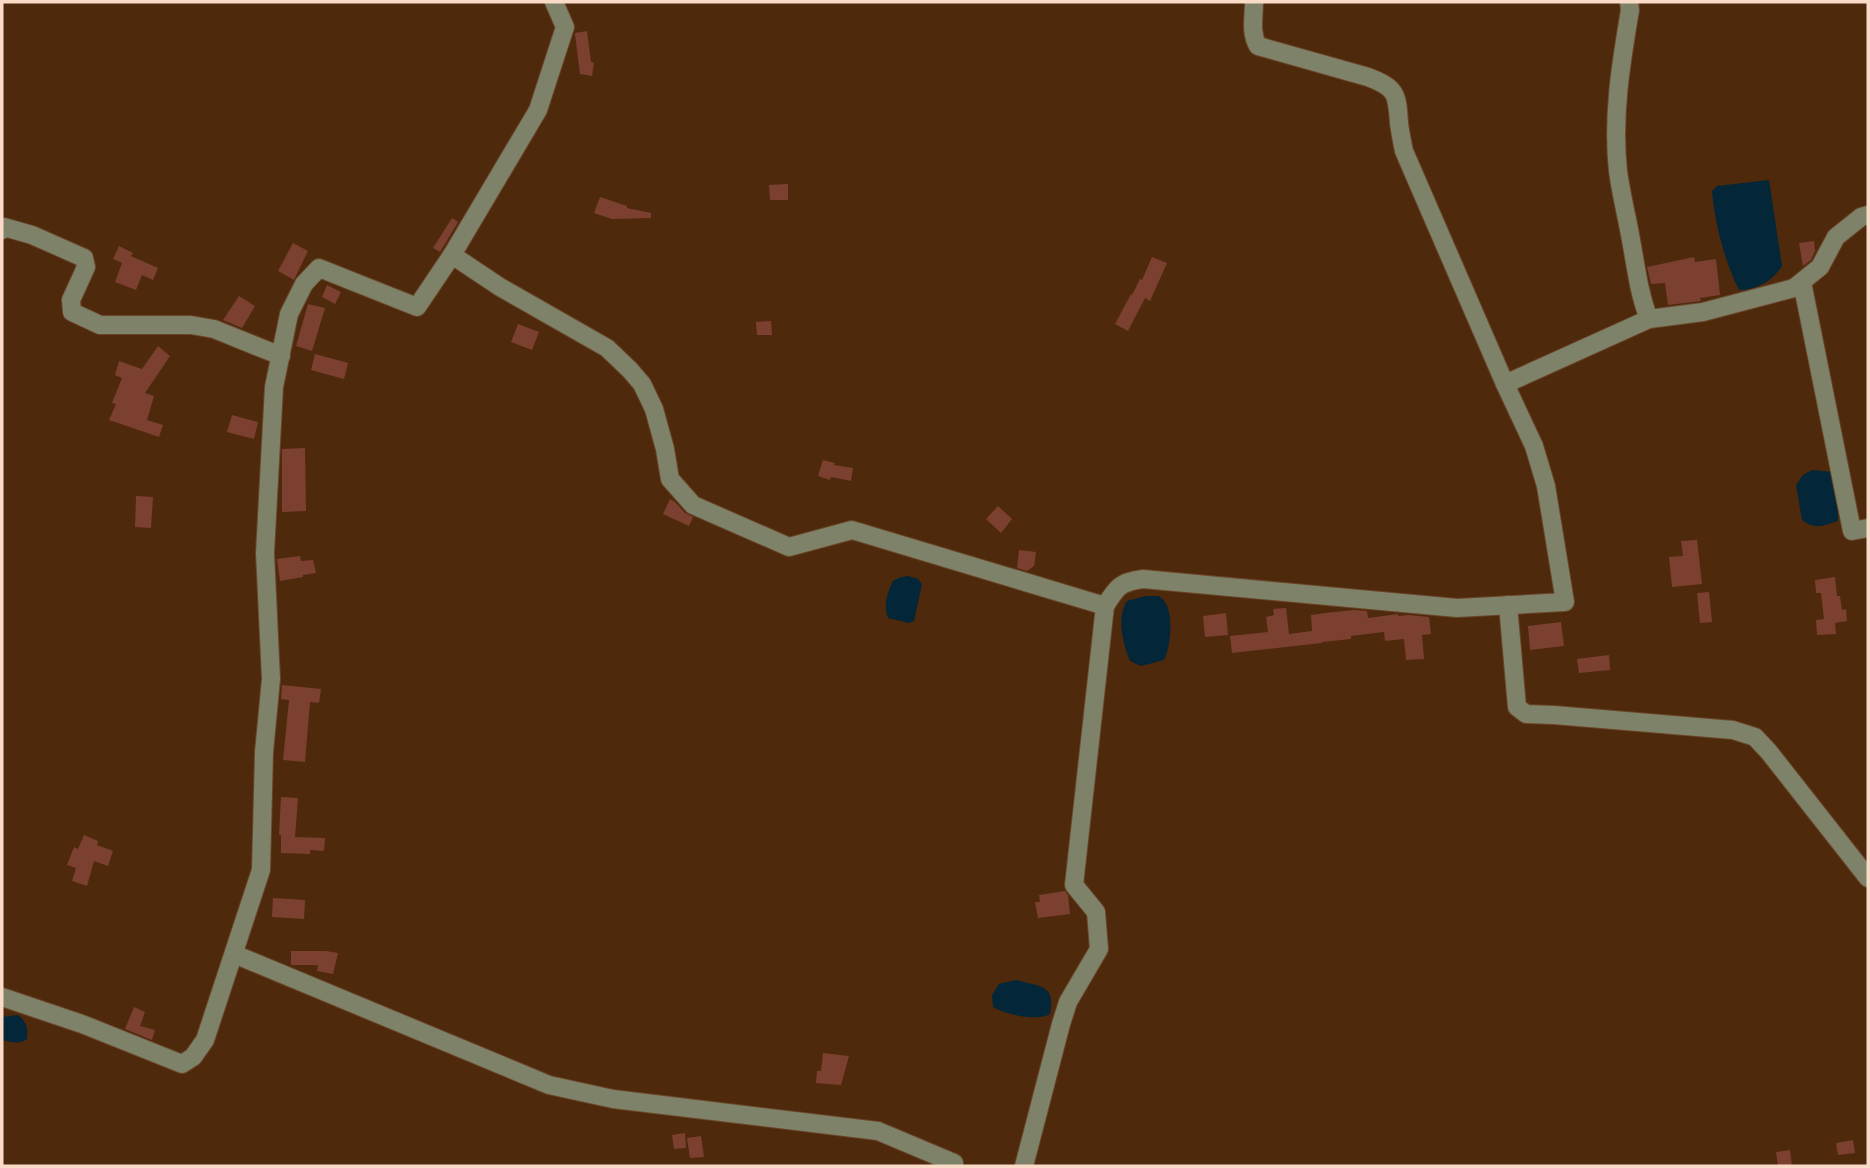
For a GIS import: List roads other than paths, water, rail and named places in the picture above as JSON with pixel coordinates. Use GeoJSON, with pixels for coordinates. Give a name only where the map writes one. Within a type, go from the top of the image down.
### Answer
{"type":"FeatureCollection","features":[{"type":"Feature","properties":{"kind":"street"},"geometry":{"type":"LineString","coordinates":[[2,998],[82,1024],[182,1064],[193,1057],[205,1040],[261,870],[264,751],[271,680],[265,553],[274,387],[289,314],[303,284],[319,268],[417,307],[452,255],[538,110],[565,27],[554,2]]}},
{"type":"Feature","properties":{"kind":"street"},"geometry":{"type":"LineString","coordinates":[[1024,1166],[1068,1002],[1098,949],[1096,912],[1074,885],[1105,606],[1118,586],[1143,579],[1457,608],[1565,602],[1546,486],[1534,446],[1404,150],[1398,100],[1383,82],[1258,46],[1253,28],[1254,2]]}},
{"type":"Feature","properties":{"kind":"street"},"geometry":{"type":"LineString","coordinates":[[1629,2],[1619,76],[1618,171],[1641,293],[1649,319]]}},
{"type":"Feature","properties":{"kind":"street"},"geometry":{"type":"LineString","coordinates":[[1505,384],[1649,319],[1703,312],[1790,290],[1820,267],[1836,237],[1861,217],[1868,215]]}},
{"type":"Feature","properties":{"kind":"street"},"geometry":{"type":"LineString","coordinates":[[2,230],[4,227],[32,235],[84,258],[86,267],[71,300],[72,312],[100,325],[191,325],[214,329],[281,356]]}},
{"type":"Feature","properties":{"kind":"street"},"geometry":{"type":"LineString","coordinates":[[452,255],[500,287],[607,348],[630,370],[642,384],[654,410],[670,479],[693,505],[789,547],[852,530],[1105,606]]}},
{"type":"Feature","properties":{"kind":"street"},"geometry":{"type":"LineString","coordinates":[[1802,282],[1852,531],[1868,528]]}},
{"type":"Feature","properties":{"kind":"street"},"geometry":{"type":"LineString","coordinates":[[1508,605],[1517,707],[1526,714],[1733,730],[1755,737],[1868,878]]}},
{"type":"Feature","properties":{"kind":"street"},"geometry":{"type":"LineString","coordinates":[[234,954],[549,1085],[613,1099],[878,1131],[958,1165]]}},
{"type":"Feature","properties":{"kind":"water"},"geometry":{"type":"Polygon","coordinates":[[[1769,180],[1782,266],[1764,283],[1739,290],[1721,242],[1712,191],[1717,186],[1769,180]]]}},
{"type":"Feature","properties":{"kind":"water"},"geometry":{"type":"Polygon","coordinates":[[[1812,470],[1833,472],[1839,503],[1838,521],[1815,526],[1802,520],[1796,485],[1803,475],[1812,470]]]}},
{"type":"Feature","properties":{"kind":"water"},"geometry":{"type":"Polygon","coordinates":[[[908,576],[918,579],[922,584],[914,621],[909,623],[888,618],[886,608],[887,595],[893,581],[908,576]]]}},
{"type":"Feature","properties":{"kind":"water"},"geometry":{"type":"Polygon","coordinates":[[[1158,596],[1164,600],[1170,616],[1170,636],[1164,660],[1141,666],[1130,661],[1121,623],[1127,601],[1158,596]]]}},
{"type":"Feature","properties":{"kind":"water"},"geometry":{"type":"Polygon","coordinates":[[[1016,980],[1039,986],[1048,992],[1051,997],[1050,1014],[1029,1017],[993,1007],[992,995],[999,984],[1016,980]]]}},
{"type":"Feature","properties":{"kind":"water"},"geometry":{"type":"Polygon","coordinates":[[[18,1015],[26,1026],[27,1039],[18,1042],[2,1040],[2,1017],[18,1015]]]}}]}
